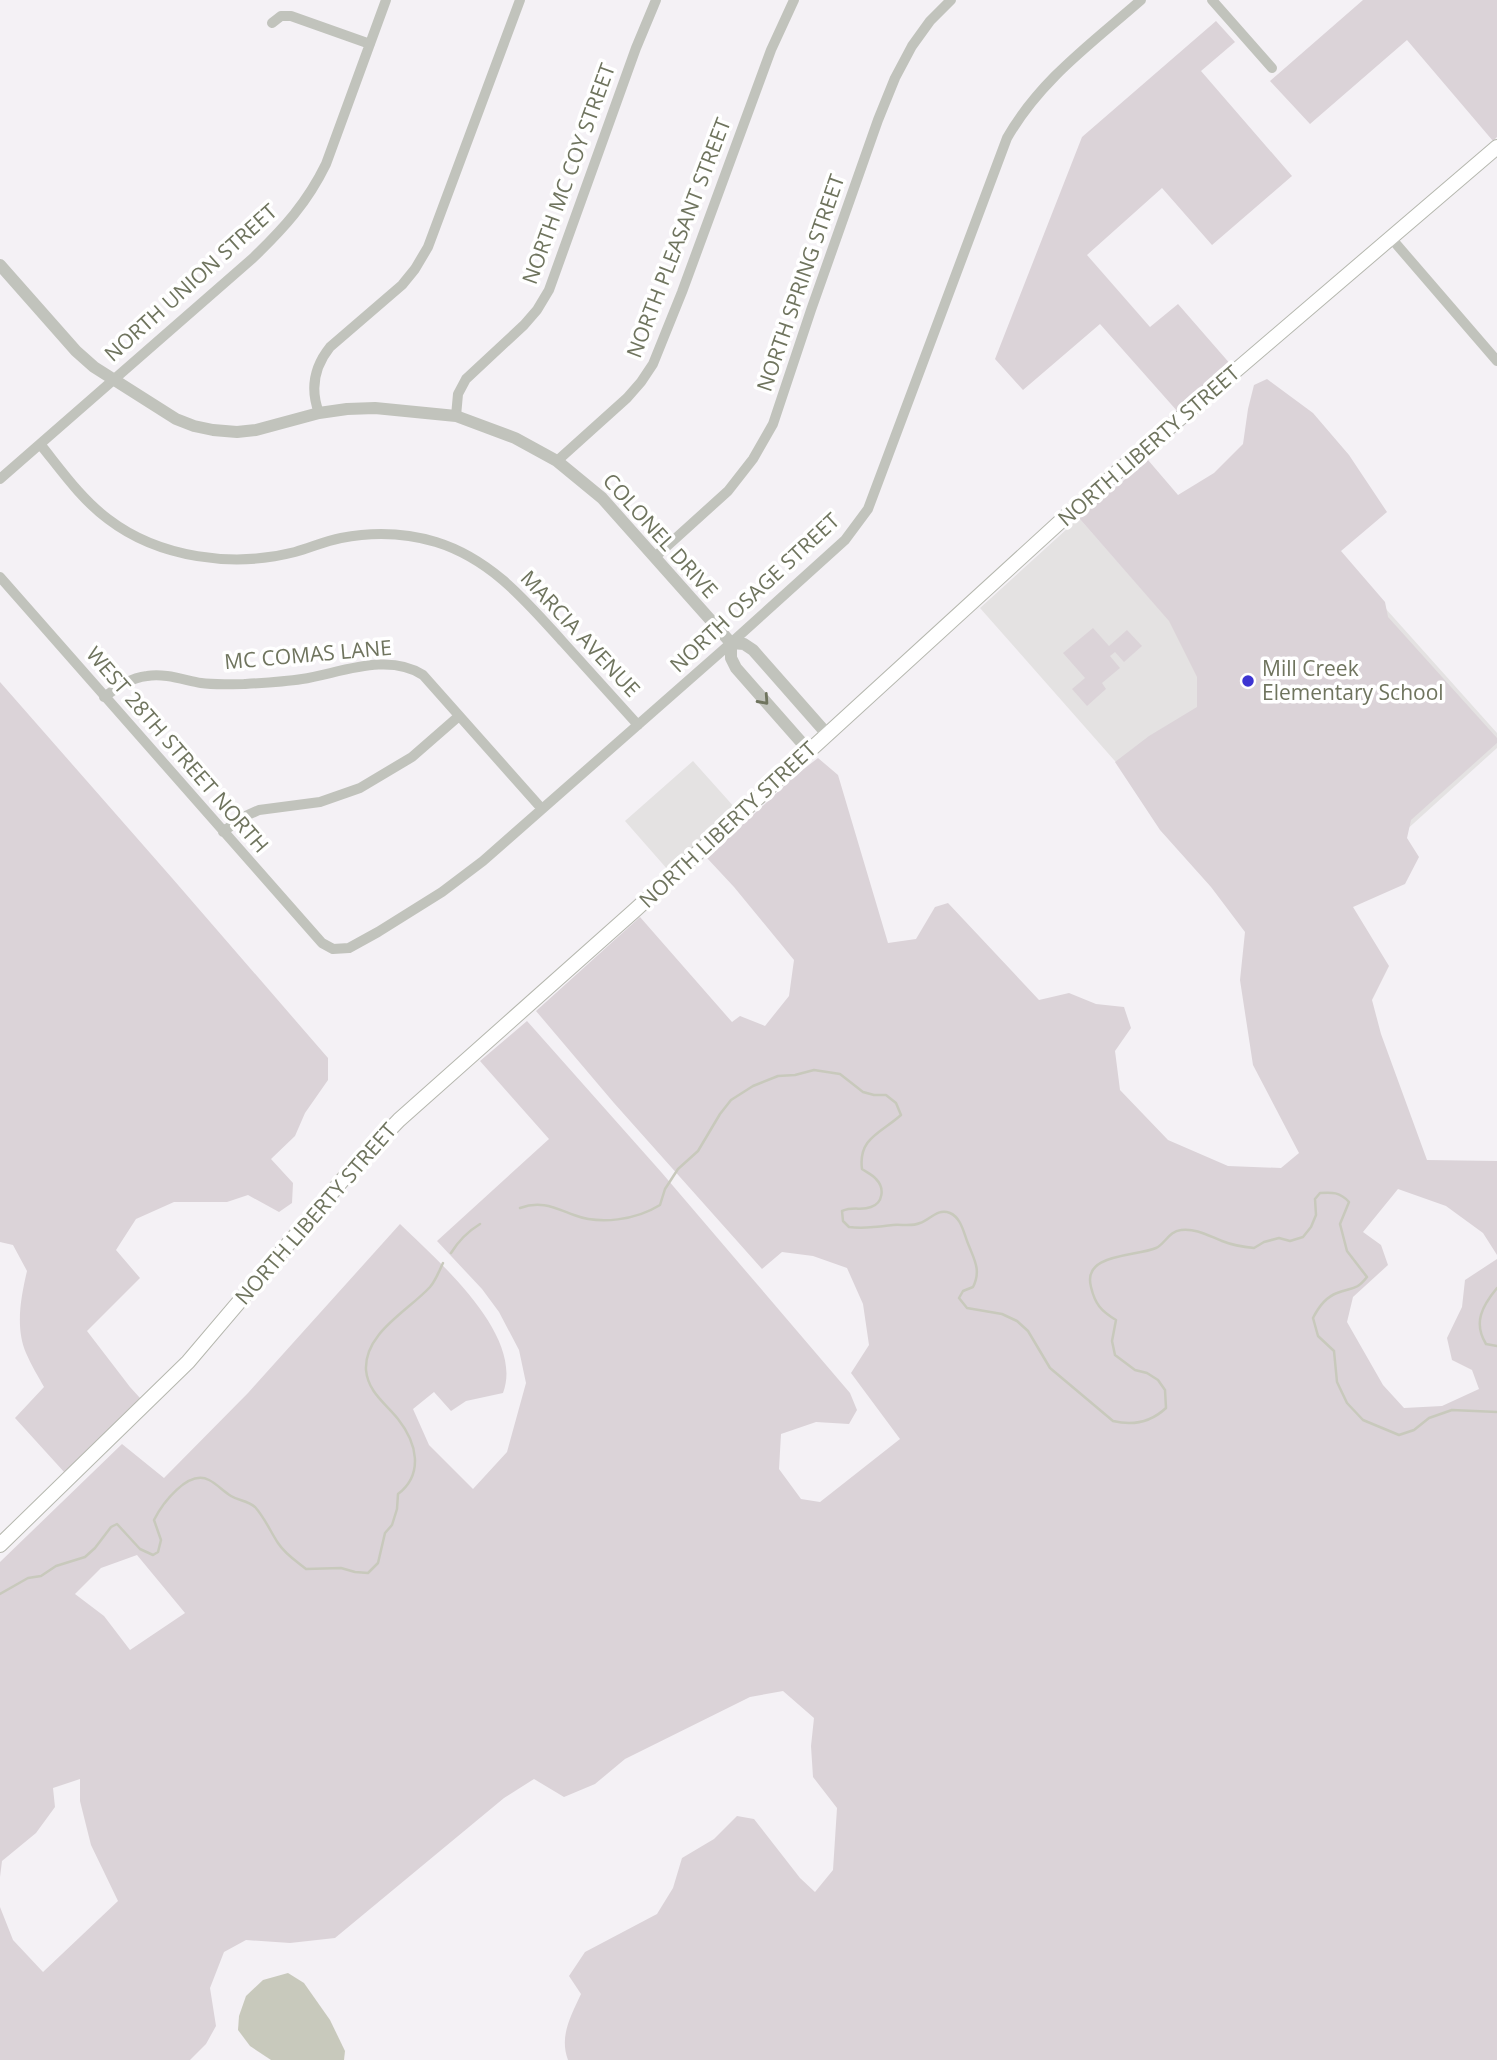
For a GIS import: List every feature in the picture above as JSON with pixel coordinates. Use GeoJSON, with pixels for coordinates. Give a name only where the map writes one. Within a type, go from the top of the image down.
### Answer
{"type":"FeatureCollection","features":[{"type":"Feature","properties":{"kind":"main road","name":"NORTH LIBERTY STREET"},"geometry":{"type":"LineString","coordinates":[[0,1545],[188,1362],[351,1170],[399,1120],[634,911],[1074,509],[1497,147]]}},
{"type":"Feature","properties":{"kind":"street","name":"NORTH UNION STREET"},"geometry":{"type":"LineString","coordinates":[[0,479],[253,258],[299,210],[326,164],[386,0]]}},
{"type":"Feature","properties":{"kind":"street"},"geometry":{"type":"LineString","coordinates":[[319,413],[314,401],[314,389],[316,369],[322,357],[402,285],[428,247],[520,0]]}},
{"type":"Feature","properties":{"kind":"street","name":"NORTH MC COY STREET"},"geometry":{"type":"LineString","coordinates":[[456,416],[458,394],[466,379],[524,325],[549,290],[636,48],[656,0]]}},
{"type":"Feature","properties":{"kind":"street","name":"NORTH PLEASANT STREET"},"geometry":{"type":"LineString","coordinates":[[557,461],[627,398],[653,364],[771,50],[794,0]]}},
{"type":"Feature","properties":{"kind":"street","name":"NORTH SPRING STREET"},"geometry":{"type":"LineString","coordinates":[[654,556],[728,491],[753,459],[773,424],[815,297],[895,78],[912,46],[951,0]]}},
{"type":"Feature","properties":{"kind":"street","name":"NORTH OSAGE STREET"},"geometry":{"type":"LineString","coordinates":[[328,946],[341,950],[349,948],[378,933],[432,899],[483,861],[845,540],[868,509],[1007,138],[1024,110],[1050,80],[1141,0]]}},
{"type":"Feature","properties":{"kind":"street"},"geometry":{"type":"LineString","coordinates":[[1212,0],[1272,68]]}},
{"type":"Feature","properties":{"kind":"street"},"geometry":{"type":"LineString","coordinates":[[272,23],[281,16],[291,16],[370,44]]}},
{"type":"Feature","properties":{"kind":"street"},"geometry":{"type":"LineString","coordinates":[[1391,238],[1497,361]]}},
{"type":"Feature","properties":{"kind":"street","name":"COLONEL DRIVE"},"geometry":{"type":"LineString","coordinates":[[0,265],[76,351],[94,367],[176,419],[213,430],[237,432],[347,409],[375,408],[456,416],[515,438],[557,461],[602,498],[731,643],[744,644],[753,650],[827,734]]}},
{"type":"Feature","properties":{"kind":"street","name":"MARCIA AVENUE"},"geometry":{"type":"LineString","coordinates":[[40,444],[81,494],[106,518],[135,537],[175,552],[217,558],[255,558],[292,552],[341,538],[380,534],[418,538],[461,552],[488,568],[514,589],[638,725]]}},
{"type":"Feature","properties":{"kind":"street","name":"WEST 28TH STREET NORTH"},"geometry":{"type":"LineString","coordinates":[[0,577],[321,943],[328,946]]}},
{"type":"Feature","properties":{"kind":"street","name":"COLONEL DRIVE"},"geometry":{"type":"LineString","coordinates":[[731,643],[730,658],[736,668],[809,751]]}},
{"type":"Feature","properties":{"kind":"street","name":"MC COMAS LANE"},"geometry":{"type":"LineString","coordinates":[[104,697],[125,682],[148,676],[204,683],[247,684],[302,679],[365,666],[400,665],[412,668],[423,675],[542,809]]}},
{"type":"Feature","properties":{"kind":"street"},"geometry":{"type":"LineString","coordinates":[[223,832],[259,810],[320,802],[360,788],[412,757],[459,716]]}},
{"type":"Feature","properties":{"kind":"shaded area"},"geometry":{"type":"Polygon","coordinates":[[[1363,0],[1497,0],[1497,137],[1493,141],[1407,40],[1310,124],[1270,81],[1363,0]]]}},
{"type":"Feature","properties":{"kind":"shaded area"},"geometry":{"type":"Polygon","coordinates":[[[1216,21],[1235,42],[1201,71],[1292,176],[1212,245],[1162,188],[1087,255],[1150,327],[1178,304],[1232,366],[1178,412],[1100,324],[1023,390],[995,359],[1082,137],[1216,21]]]}},
{"type":"Feature","properties":{"kind":"shaded area"},"geometry":{"type":"Polygon","coordinates":[[[1267,379],[1313,413],[1349,455],[1387,512],[1341,551],[1385,602],[1388,617],[1497,738],[1497,743],[1411,820],[1407,838],[1419,857],[1405,884],[1353,907],[1389,966],[1372,1000],[1381,1034],[1427,1160],[1497,1161],[1497,1255],[1483,1233],[1446,1206],[1398,1189],[1363,1232],[1381,1245],[1388,1265],[1353,1297],[1347,1322],[1383,1385],[1404,1408],[1442,1406],[1479,1389],[1472,1370],[1452,1360],[1447,1338],[1462,1307],[1465,1280],[1497,1259],[1497,2060],[568,2060],[566,2034],[581,1994],[569,1976],[585,1952],[657,1914],[673,1888],[682,1858],[714,1839],[737,1816],[754,1819],[800,1878],[815,1892],[833,1870],[837,1808],[813,1777],[811,1746],[814,1718],[783,1691],[750,1697],[625,1759],[595,1784],[564,1797],[534,1779],[504,1798],[335,1938],[290,1943],[246,1940],[224,1952],[210,1988],[216,2026],[206,2044],[190,2060],[0,2060],[0,1907],[13,1940],[43,1972],[118,1901],[91,1845],[80,1801],[80,1779],[53,1788],[55,1807],[36,1833],[2,1861],[0,1877],[0,1562],[122,1444],[164,1478],[248,1393],[400,1224],[474,1300],[501,1347],[506,1371],[503,1393],[466,1401],[451,1411],[434,1392],[413,1409],[429,1445],[473,1489],[507,1452],[526,1383],[519,1350],[499,1312],[482,1289],[437,1241],[549,1139],[480,1061],[527,1021],[662,1173],[850,1393],[857,1410],[849,1424],[816,1422],[781,1434],[779,1469],[801,1499],[820,1502],[900,1439],[851,1373],[869,1345],[863,1304],[847,1268],[813,1256],[782,1252],[762,1269],[536,1011],[640,917],[732,1022],[740,1016],[765,1026],[789,996],[794,960],[707,858],[818,758],[838,775],[888,943],[916,939],[935,907],[948,903],[1039,1000],[1069,993],[1096,1004],[1124,1007],[1131,1028],[1115,1051],[1120,1090],[1168,1140],[1228,1166],[1281,1168],[1299,1153],[1253,1065],[1240,980],[1245,932],[1211,887],[1160,830],[1115,762],[1149,736],[1197,707],[1197,677],[1169,621],[1079,518],[1148,460],[1178,495],[1214,473],[1243,444],[1254,385],[1267,379]],[[137,1555],[101,1568],[75,1594],[104,1616],[130,1650],[185,1613],[137,1555]]]}},
{"type":"Feature","properties":{"kind":"shaded area","name":"Mill Creek Elementary School"},"geometry":{"type":"Polygon","coordinates":[[[1301,514],[1497,733],[1497,748],[1278,946],[980,608],[1079,518],[1177,629],[1301,514]]]}},
{"type":"Feature","properties":{"kind":"shaded area"},"geometry":{"type":"Polygon","coordinates":[[[1093,628],[1109,646],[1127,630],[1142,646],[1124,662],[1115,652],[1110,656],[1120,668],[1102,683],[1106,689],[1087,706],[1072,689],[1085,678],[1063,653],[1093,628]]]}},
{"type":"Feature","properties":{"kind":"shaded area"},"geometry":{"type":"Polygon","coordinates":[[[0,682],[328,1058],[328,1080],[305,1113],[295,1136],[271,1159],[293,1183],[292,1203],[279,1212],[248,1195],[227,1202],[174,1202],[136,1219],[116,1250],[140,1278],[87,1331],[140,1398],[65,1473],[15,1418],[44,1387],[26,1353],[21,1333],[21,1302],[27,1271],[13,1245],[0,1242],[0,682]]]}},
{"type":"Feature","properties":{"kind":"shaded area"},"geometry":{"type":"Polygon","coordinates":[[[693,761],[736,809],[668,870],[625,821],[693,761]]]}},
{"type":"Feature","properties":{"kind":"shaded area"},"geometry":{"type":"Polygon","coordinates":[[[288,1973],[304,1983],[330,2020],[345,2051],[344,2060],[271,2060],[250,2046],[238,2030],[239,2016],[246,1996],[263,1980],[288,1973]]]}},
{"type":"Feature","properties":{"kind":"waterway"},"geometry":{"type":"LineString","coordinates":[[520,1208],[541,1205],[595,1220],[618,1219],[650,1210],[660,1205],[665,1189],[678,1169],[698,1151],[731,1100],[753,1086],[778,1076],[814,1070],[840,1074],[863,1092],[886,1095],[896,1103],[901,1115],[872,1137],[864,1150],[862,1169],[879,1183],[882,1191],[880,1199],[871,1207],[842,1211],[843,1221],[849,1227],[866,1228],[917,1224],[941,1212],[954,1215],[962,1227],[977,1271],[973,1287],[963,1291],[959,1298],[967,1308],[1002,1314],[1017,1321],[1028,1331],[1050,1368],[1113,1421],[1135,1423],[1154,1417],[1166,1408],[1165,1390],[1158,1380],[1135,1370],[1115,1355],[1112,1341],[1116,1320],[1103,1310],[1094,1298],[1090,1276],[1094,1268],[1112,1258],[1156,1248],[1173,1233],[1181,1230],[1197,1231],[1230,1244],[1254,1248],[1279,1238],[1290,1241],[1303,1237],[1316,1215],[1315,1199],[1320,1193],[1339,1194],[1349,1202],[1340,1224],[1347,1251],[1367,1277],[1357,1287],[1329,1297],[1313,1318],[1318,1336],[1334,1351],[1337,1382],[1347,1403],[1363,1420],[1399,1435],[1414,1430],[1429,1418],[1452,1410],[1497,1412]]}},
{"type":"Feature","properties":{"kind":"waterway"},"geometry":{"type":"LineString","coordinates":[[451,1253],[457,1244],[480,1224]]}},
{"type":"Feature","properties":{"kind":"waterway"},"geometry":{"type":"LineString","coordinates":[[0,1594],[28,1578],[41,1576],[56,1566],[85,1557],[111,1527],[117,1524],[140,1549],[153,1555],[158,1552],[161,1540],[154,1520],[158,1513],[169,1497],[184,1484],[201,1478],[215,1483],[231,1496],[255,1507],[281,1547],[306,1569],[341,1568],[368,1573],[378,1563],[385,1533],[392,1525],[397,1509],[398,1494],[412,1477],[415,1458],[405,1428],[370,1385],[366,1370],[367,1357],[380,1334],[430,1287],[443,1263]]}},
{"type":"Feature","properties":{"kind":"waterway"},"geometry":{"type":"LineString","coordinates":[[1497,1288],[1487,1301],[1480,1322],[1486,1344],[1497,1346]]}},
{"type":"Feature","properties":{"kind":"place","name":"Mill Creek Elementary School"},"geometry":{"type":"Point","coordinates":[1248,681]}}]}
